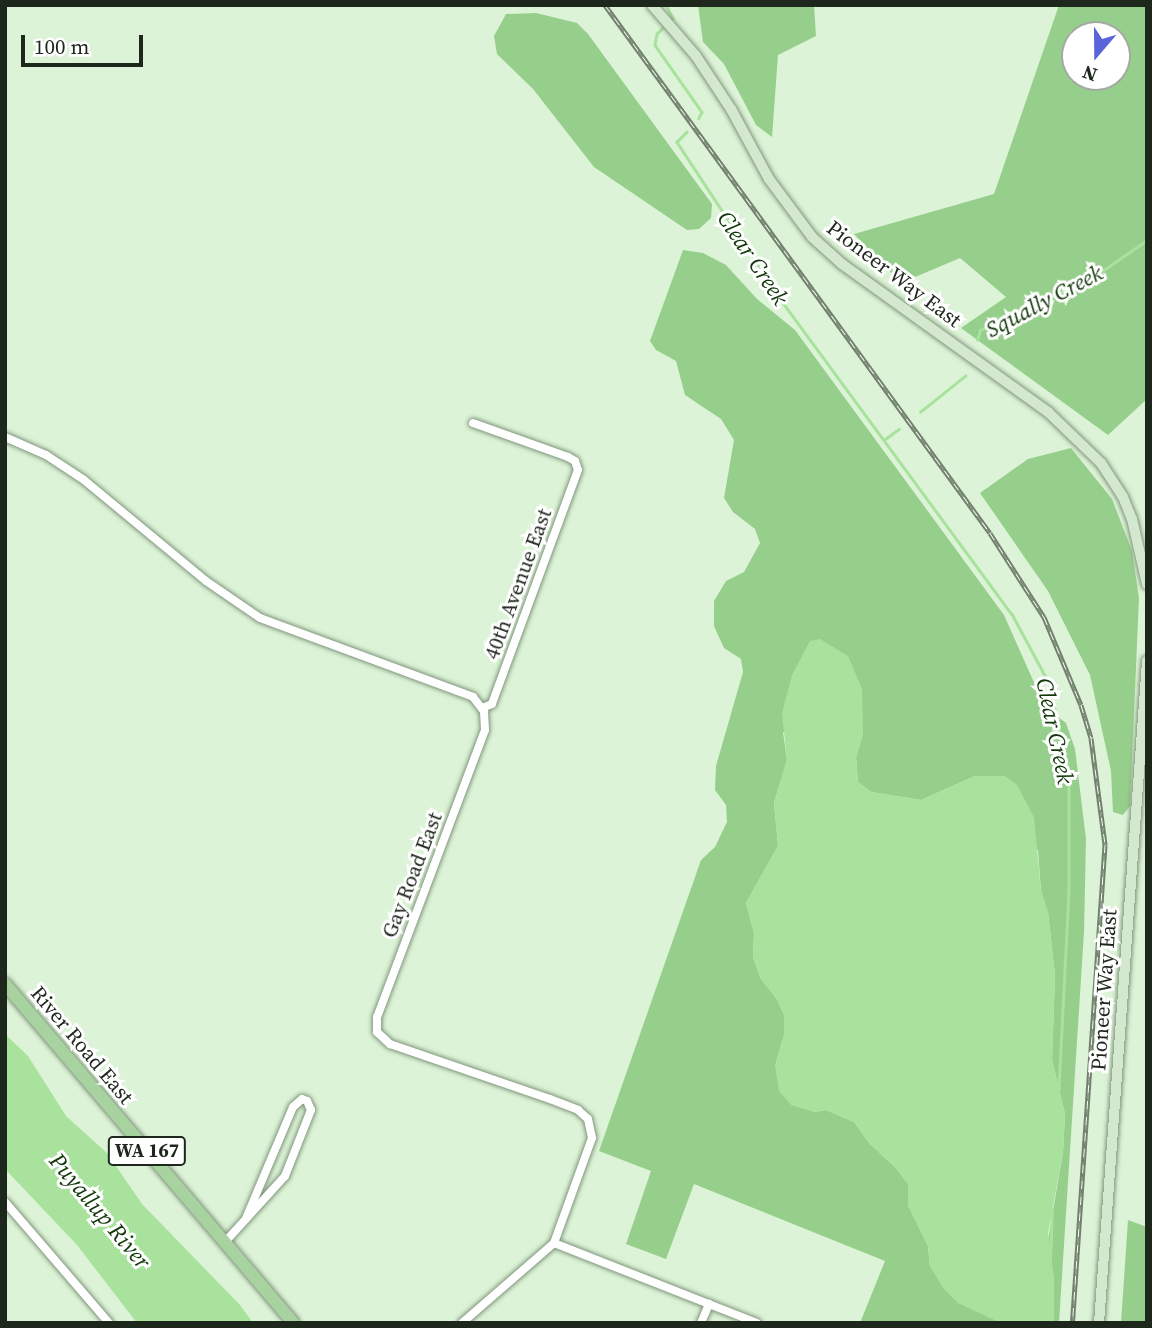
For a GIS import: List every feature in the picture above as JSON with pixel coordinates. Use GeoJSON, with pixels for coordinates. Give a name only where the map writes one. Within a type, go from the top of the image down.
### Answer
{"type":"FeatureCollection","features":[{"type":"Feature","properties":{"kind":"main road","name":"Pioneer Way East"},"geometry":{"type":"LineString","coordinates":[[652,5],[696,56],[719,89],[776,191],[812,237],[842,264],[1048,412],[1101,463],[1121,494],[1132,519],[1147,584]]}},
{"type":"Feature","properties":{"kind":"main road","name":"Pioneer Way East"},"geometry":{"type":"LineString","coordinates":[[1099,1323],[1147,661]]}},
{"type":"Feature","properties":{"kind":"main road","name":"River Road East"},"geometry":{"type":"LineString","coordinates":[[5,984],[293,1323]]}},
{"type":"Feature","properties":{"kind":"street","name":"40th Avenue East"},"geometry":{"type":"LineString","coordinates":[[473,423],[568,457],[578,465],[492,704],[482,708]]}},
{"type":"Feature","properties":{"kind":"street"},"geometry":{"type":"LineString","coordinates":[[5,437],[46,455],[84,480],[206,581],[260,618],[459,689],[473,697],[482,708]]}},
{"type":"Feature","properties":{"kind":"street","name":"Gay Road East"},"geometry":{"type":"LineString","coordinates":[[482,708],[486,717],[485,730],[376,1024],[377,1032],[390,1044],[550,1099],[578,1110],[588,1119],[593,1138],[554,1243]]}},
{"type":"Feature","properties":{"kind":"street"},"geometry":{"type":"LineString","coordinates":[[225,1242],[246,1219],[285,1176],[311,1110],[307,1101],[302,1099],[293,1107],[246,1219]]}},
{"type":"Feature","properties":{"kind":"street"},"geometry":{"type":"LineString","coordinates":[[5,1202],[108,1323]]}},
{"type":"Feature","properties":{"kind":"street"},"geometry":{"type":"LineString","coordinates":[[462,1323],[554,1243],[757,1323]]}},
{"type":"Feature","properties":{"kind":"street"},"geometry":{"type":"LineString","coordinates":[[701,1323],[709,1304]]}},
{"type":"Feature","properties":{"kind":"shaded area"},"geometry":{"type":"Polygon","coordinates":[[[698,5],[814,5],[816,36],[778,55],[772,137],[756,125],[724,64],[703,42],[698,5]]]}},
{"type":"Feature","properties":{"kind":"shaded area"},"geometry":{"type":"Polygon","coordinates":[[[1059,5],[1147,5],[1147,399],[1108,435],[961,328],[1006,297],[960,258],[901,283],[854,234],[994,194],[1059,5]]]}},
{"type":"Feature","properties":{"kind":"shaded area"},"geometry":{"type":"Polygon","coordinates":[[[536,13],[577,23],[588,34],[712,204],[711,218],[699,229],[687,230],[594,167],[533,89],[497,54],[494,36],[506,14],[536,13]]]}},
{"type":"Feature","properties":{"kind":"shaded area"},"geometry":{"type":"Polygon","coordinates":[[[683,250],[703,253],[726,265],[757,299],[795,330],[1004,615],[1045,707],[1066,723],[1075,749],[1086,839],[1084,932],[1059,1323],[1054,1323],[1054,1278],[1047,1246],[1063,1152],[1065,1114],[1052,1060],[1055,975],[1048,913],[1041,891],[1038,850],[975,776],[921,800],[871,792],[858,782],[856,757],[863,734],[783,732],[787,760],[774,803],[778,846],[746,903],[754,933],[753,957],[761,979],[777,999],[784,1015],[784,1035],[775,1066],[814,1112],[826,1110],[854,1122],[870,1144],[896,1168],[908,1184],[908,1205],[928,1246],[930,1266],[986,1314],[1001,1323],[860,1323],[885,1261],[694,1184],[666,1259],[626,1244],[651,1171],[599,1151],[701,860],[715,847],[727,822],[726,805],[715,790],[716,766],[743,672],[741,659],[724,648],[714,626],[714,601],[726,581],[744,572],[760,543],[755,529],[733,512],[724,498],[734,440],[721,419],[685,395],[676,361],[656,350],[650,341],[683,250]]]}},
{"type":"Feature","properties":{"kind":"shaded area"},"geometry":{"type":"Polygon","coordinates":[[[1071,448],[1112,499],[1132,551],[1139,598],[1130,806],[1123,815],[1113,812],[1111,771],[1090,675],[1048,591],[980,493],[1028,459],[1071,448]]]}},
{"type":"Feature","properties":{"kind":"shaded area"},"geometry":{"type":"Polygon","coordinates":[[[1128,1220],[1147,1227],[1147,1323],[1121,1323],[1128,1220]]]}},
{"type":"Feature","properties":{"kind":"water"},"geometry":{"type":"Polygon","coordinates":[[[820,639],[848,656],[862,689],[863,734],[856,757],[858,782],[871,792],[921,800],[975,776],[1005,776],[1017,785],[1034,817],[1041,891],[1048,913],[1055,975],[1052,1060],[1065,1114],[1063,1152],[1048,1233],[1054,1278],[1054,1323],[1001,1323],[958,1303],[943,1288],[930,1266],[928,1246],[908,1205],[908,1184],[896,1168],[870,1144],[854,1122],[826,1110],[814,1112],[791,1105],[779,1091],[775,1066],[784,1035],[784,1015],[777,999],[761,979],[753,957],[754,933],[746,903],[778,846],[774,803],[787,760],[782,713],[792,675],[810,641],[820,639]]]}},
{"type":"Feature","properties":{"kind":"water","name":"Puyallup River"},"geometry":{"type":"Polygon","coordinates":[[[5,1034],[28,1056],[66,1116],[107,1153],[142,1204],[240,1305],[253,1323],[137,1323],[77,1245],[5,1169],[5,1034]]]}},
{"type":"Feature","properties":{"kind":"waterway","name":"Clear Creek"},"geometry":{"type":"LineString","coordinates":[[666,5],[673,18]]}},
{"type":"Feature","properties":{"kind":"waterway","name":"Clear Creek"},"geometry":{"type":"LineString","coordinates":[[663,28],[657,34],[655,45],[702,112],[699,118]]}},
{"type":"Feature","properties":{"kind":"waterway","name":"Clear Creek"},"geometry":{"type":"LineString","coordinates":[[687,132],[677,142],[778,296],[1012,614],[1049,683],[1069,772],[1069,891],[1059,1090]]}},
{"type":"Feature","properties":{"kind":"waterway","name":"Squally Creek"},"geometry":{"type":"LineString","coordinates":[[977,340],[980,330],[1092,278],[1147,240]]}},
{"type":"Feature","properties":{"kind":"waterway","name":"Squally Creek"},"geometry":{"type":"LineString","coordinates":[[920,412],[965,376]]}},
{"type":"Feature","properties":{"kind":"waterway","name":"Squally Creek"},"geometry":{"type":"LineString","coordinates":[[885,439],[899,429]]}},
{"type":"Feature","properties":{"kind":"waterway","name":"Clear Creek"},"geometry":{"type":"LineString","coordinates":[[1050,1262],[1052,1209]]}},
{"type":"Feature","properties":{"kind":"railway"},"geometry":{"type":"LineString","coordinates":[[605,5],[990,533],[1044,617],[1081,705],[1091,738],[1105,845],[1072,1323]]}}]}
